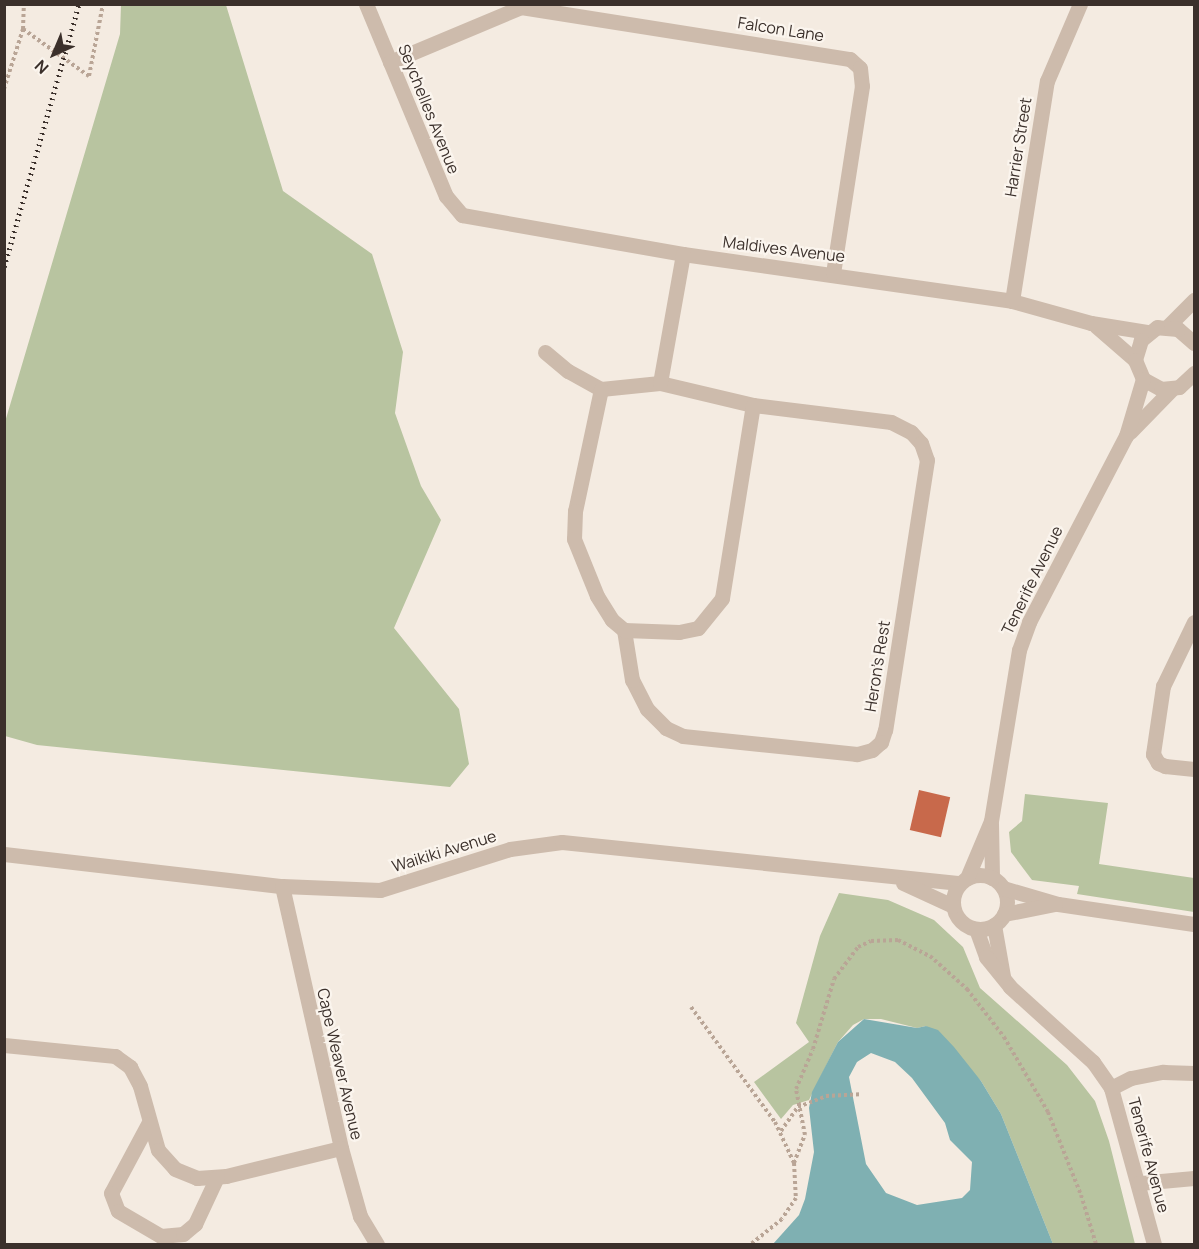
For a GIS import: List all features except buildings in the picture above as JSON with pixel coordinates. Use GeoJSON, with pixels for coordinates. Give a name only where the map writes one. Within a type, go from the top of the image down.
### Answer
{"type":"FeatureCollection","features":[{"type":"Feature","properties":{"kind":"street","name":"Seychelles Avenue"},"geometry":{"type":"LineString","coordinates":[[366,4],[446,196],[456,210],[470,219]]}},
{"type":"Feature","properties":{"kind":"street","name":"Harrier Street"},"geometry":{"type":"LineString","coordinates":[[1012,301],[1047,81],[1080,4]]}},
{"type":"Feature","properties":{"kind":"street","name":"Falcon Lane"},"geometry":{"type":"LineString","coordinates":[[390,62],[521,7],[850,59],[860,68],[862,86],[833,273]]}},
{"type":"Feature","properties":{"kind":"street","name":"Maldives Avenue"},"geometry":{"type":"LineString","coordinates":[[470,219],[683,254],[833,273],[1012,301],[1091,323],[1148,332]]}},
{"type":"Feature","properties":{"kind":"street"},"geometry":{"type":"LineString","coordinates":[[660,383],[683,254]]}},
{"type":"Feature","properties":{"kind":"street"},"geometry":{"type":"LineString","coordinates":[[1187,382],[1161,389],[1143,379],[1135,360],[1136,349],[1148,332],[1168,326],[1194,300]]}},
{"type":"Feature","properties":{"kind":"street","name":"Maldives Avenue"},"geometry":{"type":"LineString","coordinates":[[1091,323],[1135,360]]}},
{"type":"Feature","properties":{"kind":"street"},"geometry":{"type":"LineString","coordinates":[[1168,326],[1187,334],[1194,342]]}},
{"type":"Feature","properties":{"kind":"street"},"geometry":{"type":"LineString","coordinates":[[545,351],[568,371],[602,389],[575,511],[574,539],[597,596],[612,620],[624,630],[679,632],[698,628],[722,598],[753,405]]}},
{"type":"Feature","properties":{"kind":"street","name":"Tenerife Avenue"},"geometry":{"type":"LineString","coordinates":[[997,883],[991,821],[1019,650],[1029,622],[1126,436],[1143,379]]}},
{"type":"Feature","properties":{"kind":"street","name":"Tenerife Avenue"},"geometry":{"type":"LineString","coordinates":[[1126,436],[1187,382]]}},
{"type":"Feature","properties":{"kind":"street","name":"Heron's Rest"},"geometry":{"type":"LineString","coordinates":[[602,389],[660,383],[753,405],[891,422],[911,432],[921,443],[927,460],[881,742],[857,754],[683,736],[666,728],[647,710],[632,680],[624,630]]}},
{"type":"Feature","properties":{"kind":"street"},"geometry":{"type":"LineString","coordinates":[[1194,622],[1163,686],[1153,754],[1158,763],[1194,769]]}},
{"type":"Feature","properties":{"kind":"street","name":"Tenerife Avenue"},"geometry":{"type":"LineString","coordinates":[[964,881],[991,821]]}},
{"type":"Feature","properties":{"kind":"street","name":"Waikiki Avenue"},"geometry":{"type":"LineString","coordinates":[[4,854],[282,886],[380,890],[510,849],[562,842],[803,865],[894,879],[964,881]]}},
{"type":"Feature","properties":{"kind":"street","name":"Waikiki Avenue"},"geometry":{"type":"LineString","coordinates":[[894,879],[953,906]]}},
{"type":"Feature","properties":{"kind":"street"},"geometry":{"type":"LineString","coordinates":[[1058,904],[999,920],[976,929],[961,921],[953,906],[964,881],[997,883],[1058,904],[1194,924]]}},
{"type":"Feature","properties":{"kind":"street"},"geometry":{"type":"LineString","coordinates":[[997,883],[1006,902],[999,920]]}},
{"type":"Feature","properties":{"kind":"street","name":"Cape Weaver Avenue"},"geometry":{"type":"LineString","coordinates":[[282,886],[341,1148],[360,1216],[377,1245]]}},
{"type":"Feature","properties":{"kind":"street","name":"Tenerife Avenue"},"geometry":{"type":"LineString","coordinates":[[999,920],[1003,976]]}},
{"type":"Feature","properties":{"kind":"street","name":"Tenerife Avenue"},"geometry":{"type":"LineString","coordinates":[[976,929],[986,957],[1020,997],[1093,1062],[1111,1088],[1139,1183],[1154,1245]]}},
{"type":"Feature","properties":{"kind":"street"},"geometry":{"type":"LineString","coordinates":[[4,1045],[115,1056],[130,1067],[140,1086],[148,1124],[158,1150],[175,1168],[197,1178],[217,1177],[341,1148]]}},
{"type":"Feature","properties":{"kind":"street"},"geometry":{"type":"LineString","coordinates":[[1111,1088],[1131,1078],[1163,1071],[1194,1073]]}},
{"type":"Feature","properties":{"kind":"street"},"geometry":{"type":"LineString","coordinates":[[148,1124],[111,1193],[118,1211],[161,1236],[183,1234],[195,1224],[217,1177]]}},
{"type":"Feature","properties":{"kind":"street"},"geometry":{"type":"LineString","coordinates":[[1139,1183],[1194,1178]]}},
{"type":"Feature","properties":{"kind":"path"},"geometry":{"type":"LineString","coordinates":[[4,89],[23,29],[24,4]]}},
{"type":"Feature","properties":{"kind":"path"},"geometry":{"type":"LineString","coordinates":[[23,29],[89,76],[103,4]]}},
{"type":"Feature","properties":{"kind":"path"},"geometry":{"type":"LineString","coordinates":[[794,1163],[805,1135],[796,1089],[813,1049],[828,995],[845,960],[864,944],[888,939],[912,944],[930,956],[967,989],[1004,1037],[1048,1112],[1082,1195],[1096,1245]]}},
{"type":"Feature","properties":{"kind":"path"},"geometry":{"type":"LineString","coordinates":[[691,1007],[781,1131],[794,1163],[796,1198],[782,1219],[751,1245]]}},
{"type":"Feature","properties":{"kind":"path"},"geometry":{"type":"LineString","coordinates":[[781,1131],[798,1107],[826,1096],[860,1094]]}},
{"type":"Feature","properties":{"kind":"green space"},"geometry":{"type":"Polygon","coordinates":[[[121,5],[226,5],[283,191],[372,254],[403,352],[395,413],[421,486],[441,520],[394,628],[459,709],[469,764],[450,787],[37,745],[5,736],[5,422],[120,34],[121,5]]]}},
{"type":"Feature","properties":{"kind":"green space"},"geometry":{"type":"Polygon","coordinates":[[[1025,794],[1108,803],[1099,864],[1194,878],[1194,912],[1077,894],[1079,886],[1032,880],[1011,852],[1009,832],[1022,821],[1025,794]]]}},
{"type":"Feature","properties":{"kind":"green space"},"geometry":{"type":"Polygon","coordinates":[[[839,893],[888,900],[934,920],[963,947],[980,988],[1067,1065],[1095,1101],[1109,1141],[1135,1244],[1053,1244],[1001,1114],[981,1081],[926,1026],[917,1028],[881,1019],[864,1019],[853,1025],[838,1042],[809,1100],[793,1105],[781,1119],[754,1082],[809,1042],[796,1023],[820,936],[839,893]]]}},
{"type":"Feature","properties":{"kind":"water"},"geometry":{"type":"Polygon","coordinates":[[[864,1019],[917,1028],[926,1026],[938,1030],[981,1081],[1001,1114],[1053,1244],[773,1244],[799,1215],[805,1199],[814,1152],[809,1108],[812,1092],[838,1042],[864,1019]],[[871,1053],[857,1062],[849,1077],[866,1164],[886,1193],[917,1205],[962,1198],[970,1190],[972,1162],[950,1140],[945,1123],[912,1078],[895,1062],[871,1053]]]}},
{"type":"Feature","properties":{"kind":"railway"},"geometry":{"type":"LineString","coordinates":[[4,267],[79,4]]}}]}
